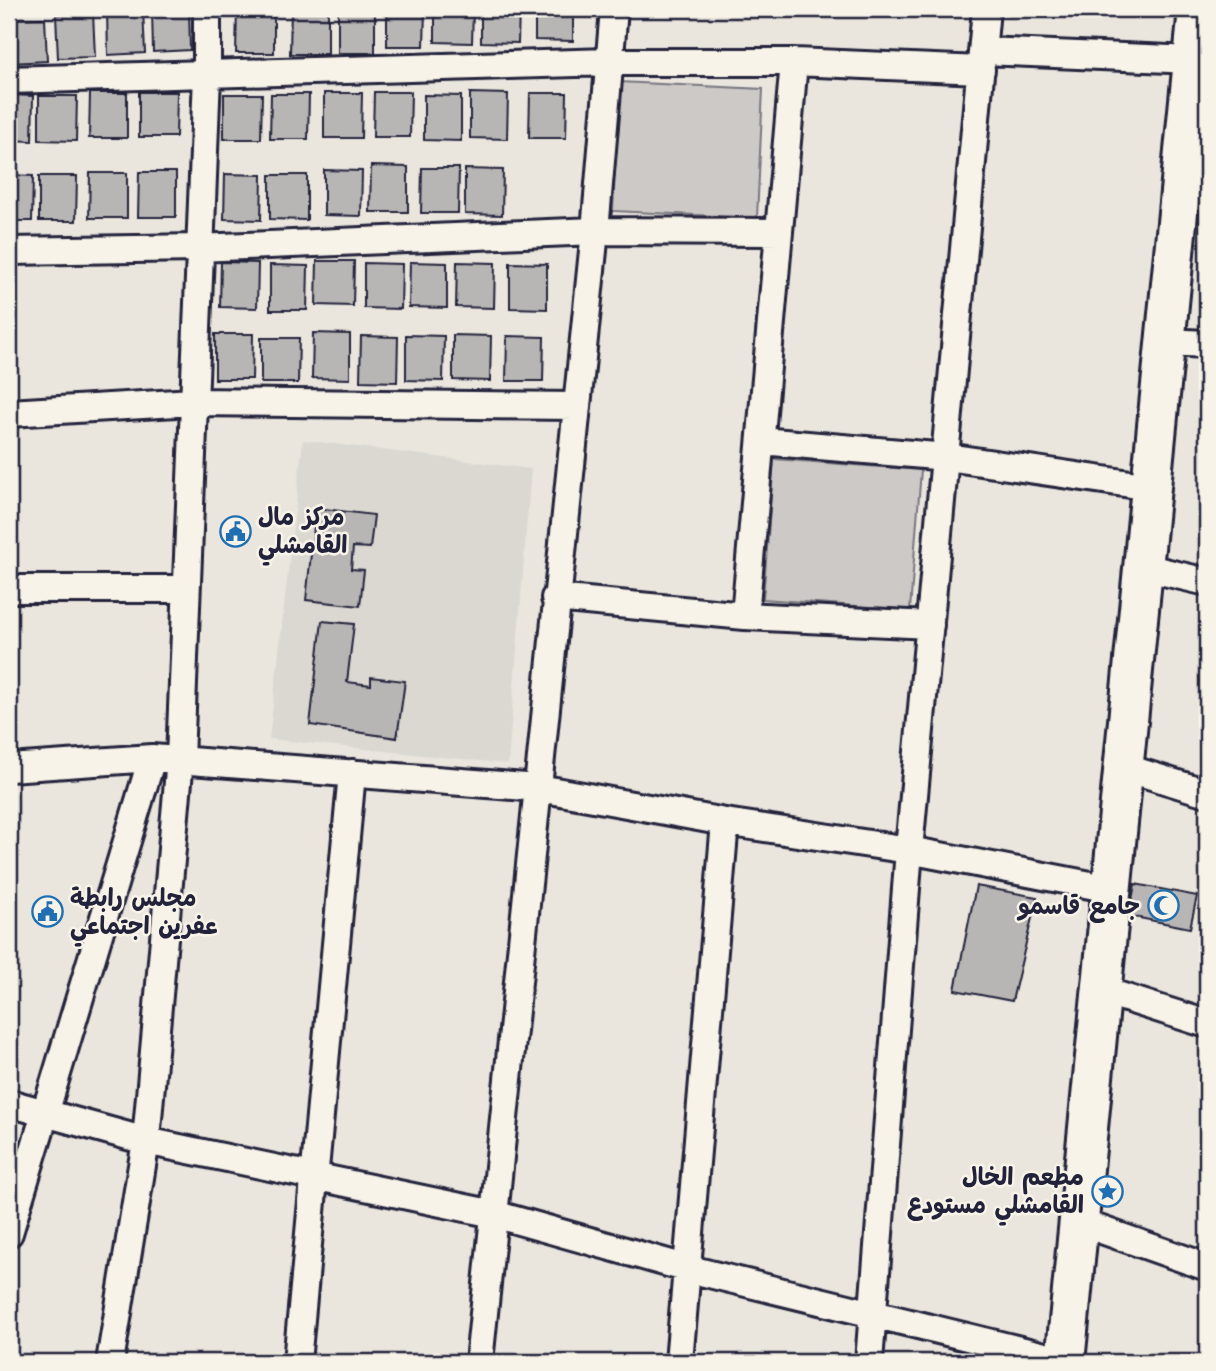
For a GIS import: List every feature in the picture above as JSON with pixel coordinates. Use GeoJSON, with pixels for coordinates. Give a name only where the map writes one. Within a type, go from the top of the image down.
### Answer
{"type":"FeatureCollection","features":[{"type":"Feature","properties":{"kind":"main road"},"geometry":{"type":"LineString","coordinates":[[1065,1362],[1165,342],[1196,83],[1198,9]]}},
{"type":"Feature","properties":{"kind":"street"},"geometry":{"type":"LineString","coordinates":[[110,1362],[146,1141],[180,759],[198,248],[208,75],[207,9]]}},
{"type":"Feature","properties":{"kind":"street"},"geometry":{"type":"LineString","coordinates":[[479,1362],[539,788],[555,598],[595,231],[614,9]]}},
{"type":"Feature","properties":{"kind":"street"},"geometry":{"type":"LineString","coordinates":[[869,1362],[909,850],[986,9]]}},
{"type":"Feature","properties":{"kind":"street"},"geometry":{"type":"LineString","coordinates":[[9,80],[610,62],[982,60],[1196,83]]}},
{"type":"Feature","properties":{"kind":"street"},"geometry":{"type":"LineString","coordinates":[[745,616],[794,62]]}},
{"type":"Feature","properties":{"kind":"street"},"geometry":{"type":"LineString","coordinates":[[9,251],[198,248],[595,231],[778,232]]}},
{"type":"Feature","properties":{"kind":"street"},"geometry":{"type":"LineString","coordinates":[[1165,342],[1207,344]]}},
{"type":"Feature","properties":{"kind":"street"},"geometry":{"type":"LineString","coordinates":[[9,413],[193,402],[576,406]]}},
{"type":"Feature","properties":{"kind":"street"},"geometry":{"type":"LineString","coordinates":[[761,441],[947,457],[1151,486]]}},
{"type":"Feature","properties":{"kind":"street"},"geometry":{"type":"LineString","coordinates":[[1143,566],[1207,582]]}},
{"type":"Feature","properties":{"kind":"street"},"geometry":{"type":"LineString","coordinates":[[9,589],[186,589]]}},
{"type":"Feature","properties":{"kind":"street"},"geometry":{"type":"LineString","coordinates":[[555,598],[745,616],[930,625]]}},
{"type":"Feature","properties":{"kind":"street"},"geometry":{"type":"LineString","coordinates":[[9,1233],[152,758]]}},
{"type":"Feature","properties":{"kind":"street"},"geometry":{"type":"LineString","coordinates":[[9,768],[152,758],[180,759],[539,788],[725,822],[909,850],[1111,889]]}},
{"type":"Feature","properties":{"kind":"street"},"geometry":{"type":"LineString","coordinates":[[1123,767],[1207,793]]}},
{"type":"Feature","properties":{"kind":"street"},"geometry":{"type":"LineString","coordinates":[[297,1362],[352,773]]}},
{"type":"Feature","properties":{"kind":"street"},"geometry":{"type":"LineString","coordinates":[[679,1362],[725,822]]}},
{"type":"Feature","properties":{"kind":"street"},"geometry":{"type":"LineString","coordinates":[[1101,990],[1207,1024]]}},
{"type":"Feature","properties":{"kind":"street"},"geometry":{"type":"LineString","coordinates":[[9,1103],[146,1141],[494,1214],[689,1269],[874,1312],[1065,1362]]}},
{"type":"Feature","properties":{"kind":"street"},"geometry":{"type":"LineString","coordinates":[[1079,1222],[1207,1267]]}},
{"type":"Feature","properties":{"kind":"shaded area"},"geometry":{"type":"Polygon","coordinates":[[[619,82],[763,89],[757,218],[613,211],[619,82]]]}},
{"type":"Feature","properties":{"kind":"shaded area"},"geometry":{"type":"Polygon","coordinates":[[[303,440],[531,469],[508,764],[269,739],[303,440]]]}},
{"type":"Feature","properties":{"kind":"shaded area"},"geometry":{"type":"Polygon","coordinates":[[[774,459],[921,470],[910,610],[763,599],[774,459]]]}},
{"type":"Feature","properties":{"kind":"building"},"geometry":{"type":"Polygon","coordinates":[[[143,9],[145,53],[108,55],[107,11],[143,9]]]}},
{"type":"Feature","properties":{"kind":"building"},"geometry":{"type":"Polygon","coordinates":[[[152,9],[189,9],[190,50],[153,52],[152,9]]]}},
{"type":"Feature","properties":{"kind":"building"},"geometry":{"type":"Polygon","coordinates":[[[237,9],[274,9],[274,53],[236,53],[237,9]]]}},
{"type":"Feature","properties":{"kind":"building"},"geometry":{"type":"Polygon","coordinates":[[[291,9],[328,9],[328,54],[290,54],[291,9]]]}},
{"type":"Feature","properties":{"kind":"building"},"geometry":{"type":"Polygon","coordinates":[[[338,9],[375,9],[375,53],[338,53],[338,9]]]}},
{"type":"Feature","properties":{"kind":"building"},"geometry":{"type":"Polygon","coordinates":[[[387,9],[425,9],[424,46],[387,46],[387,9]]]}},
{"type":"Feature","properties":{"kind":"building"},"geometry":{"type":"Polygon","coordinates":[[[435,9],[473,9],[472,43],[435,42],[435,9]]]}},
{"type":"Feature","properties":{"kind":"building"},"geometry":{"type":"Polygon","coordinates":[[[481,9],[519,9],[518,43],[481,42],[481,9]]]}},
{"type":"Feature","properties":{"kind":"building"},"geometry":{"type":"Polygon","coordinates":[[[535,9],[573,9],[573,41],[535,40],[535,9]]]}},
{"type":"Feature","properties":{"kind":"building"},"geometry":{"type":"Polygon","coordinates":[[[93,13],[95,57],[58,58],[56,15],[93,13]]]}},
{"type":"Feature","properties":{"kind":"building"},"geometry":{"type":"Polygon","coordinates":[[[45,18],[47,61],[10,63],[9,19],[45,18]]]}},
{"type":"Feature","properties":{"kind":"building"},"geometry":{"type":"Polygon","coordinates":[[[139,92],[177,92],[176,137],[139,137],[139,92]]]}},
{"type":"Feature","properties":{"kind":"building"},"geometry":{"type":"Polygon","coordinates":[[[374,92],[411,92],[410,137],[373,137],[374,92]]]}},
{"type":"Feature","properties":{"kind":"building"},"geometry":{"type":"Polygon","coordinates":[[[90,93],[127,93],[127,138],[89,138],[90,93]]]}},
{"type":"Feature","properties":{"kind":"building"},"geometry":{"type":"Polygon","coordinates":[[[324,93],[362,93],[361,138],[324,138],[324,93]]]}},
{"type":"Feature","properties":{"kind":"building"},"geometry":{"type":"Polygon","coordinates":[[[470,93],[508,94],[507,139],[470,138],[470,93]]]}},
{"type":"Feature","properties":{"kind":"building"},"geometry":{"type":"Polygon","coordinates":[[[530,93],[567,93],[566,138],[529,138],[530,93]]]}},
{"type":"Feature","properties":{"kind":"building"},"geometry":{"type":"Polygon","coordinates":[[[224,94],[262,94],[261,139],[224,139],[224,94]]]}},
{"type":"Feature","properties":{"kind":"building"},"geometry":{"type":"Polygon","coordinates":[[[271,94],[309,94],[308,139],[270,139],[271,94]]]}},
{"type":"Feature","properties":{"kind":"building"},"geometry":{"type":"Polygon","coordinates":[[[9,95],[33,96],[32,141],[9,140],[9,95]]]}},
{"type":"Feature","properties":{"kind":"building"},"geometry":{"type":"Polygon","coordinates":[[[424,95],[461,96],[461,141],[424,140],[424,95]]]}},
{"type":"Feature","properties":{"kind":"building"},"geometry":{"type":"Polygon","coordinates":[[[39,96],[77,96],[76,141],[39,140],[39,96]]]}},
{"type":"Feature","properties":{"kind":"building"},"geometry":{"type":"Polygon","coordinates":[[[371,166],[408,167],[408,212],[370,212],[371,166]]]}},
{"type":"Feature","properties":{"kind":"building"},"geometry":{"type":"Polygon","coordinates":[[[422,168],[459,168],[458,213],[421,213],[422,168]]]}},
{"type":"Feature","properties":{"kind":"building"},"geometry":{"type":"Polygon","coordinates":[[[465,169],[503,170],[502,215],[465,214],[465,169]]]}},
{"type":"Feature","properties":{"kind":"building"},"geometry":{"type":"Polygon","coordinates":[[[324,170],[362,171],[361,216],[324,215],[324,170]]]}},
{"type":"Feature","properties":{"kind":"building"},"geometry":{"type":"Polygon","coordinates":[[[139,172],[176,172],[176,217],[138,217],[139,172]]]}},
{"type":"Feature","properties":{"kind":"building"},"geometry":{"type":"Polygon","coordinates":[[[90,173],[127,173],[127,218],[89,218],[90,173]]]}},
{"type":"Feature","properties":{"kind":"building"},"geometry":{"type":"Polygon","coordinates":[[[225,174],[262,175],[261,220],[224,219],[225,174]]]}},
{"type":"Feature","properties":{"kind":"building"},"geometry":{"type":"Polygon","coordinates":[[[9,175],[33,176],[32,221],[9,221],[9,175]]]}},
{"type":"Feature","properties":{"kind":"building"},"geometry":{"type":"Polygon","coordinates":[[[270,175],[307,175],[307,220],[270,219],[270,175]]]}},
{"type":"Feature","properties":{"kind":"building"},"geometry":{"type":"Polygon","coordinates":[[[39,176],[77,176],[76,221],[39,221],[39,176]]]}},
{"type":"Feature","properties":{"kind":"building"},"geometry":{"type":"Polygon","coordinates":[[[317,261],[354,261],[353,306],[316,305],[317,261]]]}},
{"type":"Feature","properties":{"kind":"building"},"geometry":{"type":"Polygon","coordinates":[[[221,262],[258,263],[257,308],[220,307],[221,262]]]}},
{"type":"Feature","properties":{"kind":"building"},"geometry":{"type":"Polygon","coordinates":[[[410,262],[447,263],[447,308],[409,307],[410,262]]]}},
{"type":"Feature","properties":{"kind":"building"},"geometry":{"type":"Polygon","coordinates":[[[457,262],[495,263],[494,308],[456,307],[457,262]]]}},
{"type":"Feature","properties":{"kind":"building"},"geometry":{"type":"Polygon","coordinates":[[[364,263],[402,264],[401,309],[364,308],[364,263]]]}},
{"type":"Feature","properties":{"kind":"building"},"geometry":{"type":"Polygon","coordinates":[[[510,263],[547,264],[547,309],[510,308],[510,263]]]}},
{"type":"Feature","properties":{"kind":"building"},"geometry":{"type":"Polygon","coordinates":[[[270,265],[308,266],[307,310],[270,310],[270,265]]]}},
{"type":"Feature","properties":{"kind":"building"},"geometry":{"type":"Polygon","coordinates":[[[313,333],[350,334],[350,379],[312,378],[313,333]]]}},
{"type":"Feature","properties":{"kind":"building"},"geometry":{"type":"Polygon","coordinates":[[[215,334],[253,334],[252,379],[215,379],[215,334]]]}},
{"type":"Feature","properties":{"kind":"building"},"geometry":{"type":"Polygon","coordinates":[[[406,335],[444,336],[443,381],[406,380],[406,335]]]}},
{"type":"Feature","properties":{"kind":"building"},"geometry":{"type":"Polygon","coordinates":[[[453,335],[491,336],[490,381],[453,380],[453,335]]]}},
{"type":"Feature","properties":{"kind":"building"},"geometry":{"type":"Polygon","coordinates":[[[361,336],[398,337],[397,382],[360,381],[361,336]]]}},
{"type":"Feature","properties":{"kind":"building"},"geometry":{"type":"Polygon","coordinates":[[[507,336],[544,337],[543,381],[506,381],[507,336]]]}},
{"type":"Feature","properties":{"kind":"building"},"geometry":{"type":"Polygon","coordinates":[[[261,338],[299,338],[298,383],[261,383],[261,338]]]}},
{"type":"Feature","properties":{"kind":"building"},"geometry":{"type":"Polygon","coordinates":[[[316,508],[374,515],[370,548],[353,547],[351,569],[364,570],[360,606],[306,600],[316,508]]]}},
{"type":"Feature","properties":{"kind":"building"},"geometry":{"type":"Polygon","coordinates":[[[322,621],[354,624],[347,682],[371,685],[371,677],[405,681],[397,738],[310,725],[322,621]]]}},
{"type":"Feature","properties":{"kind":"building","name":"جامع قاسمو"},"geometry":{"type":"Polygon","coordinates":[[[1135,884],[1197,896],[1190,928],[1129,916],[1135,884]]]}},
{"type":"Feature","properties":{"kind":"building"},"geometry":{"type":"Polygon","coordinates":[[[976,886],[1037,897],[1012,1001],[955,990],[976,886]]]}},
{"type":"Feature","properties":{"kind":"place","name":"مركز مال القامشلي"},"geometry":{"type":"Point","coordinates":[235,531]}},
{"type":"Feature","properties":{"kind":"place","name":"جامع قاسمو"},"geometry":{"type":"Point","coordinates":[1163,906]}},
{"type":"Feature","properties":{"kind":"place","name":"مجلس رابطة عفرين اجتماعي"},"geometry":{"type":"Point","coordinates":[47,912]}},
{"type":"Feature","properties":{"kind":"place","name":"مطعم الخال القامشلي مستودع"},"geometry":{"type":"Point","coordinates":[1107,1191]}}]}
